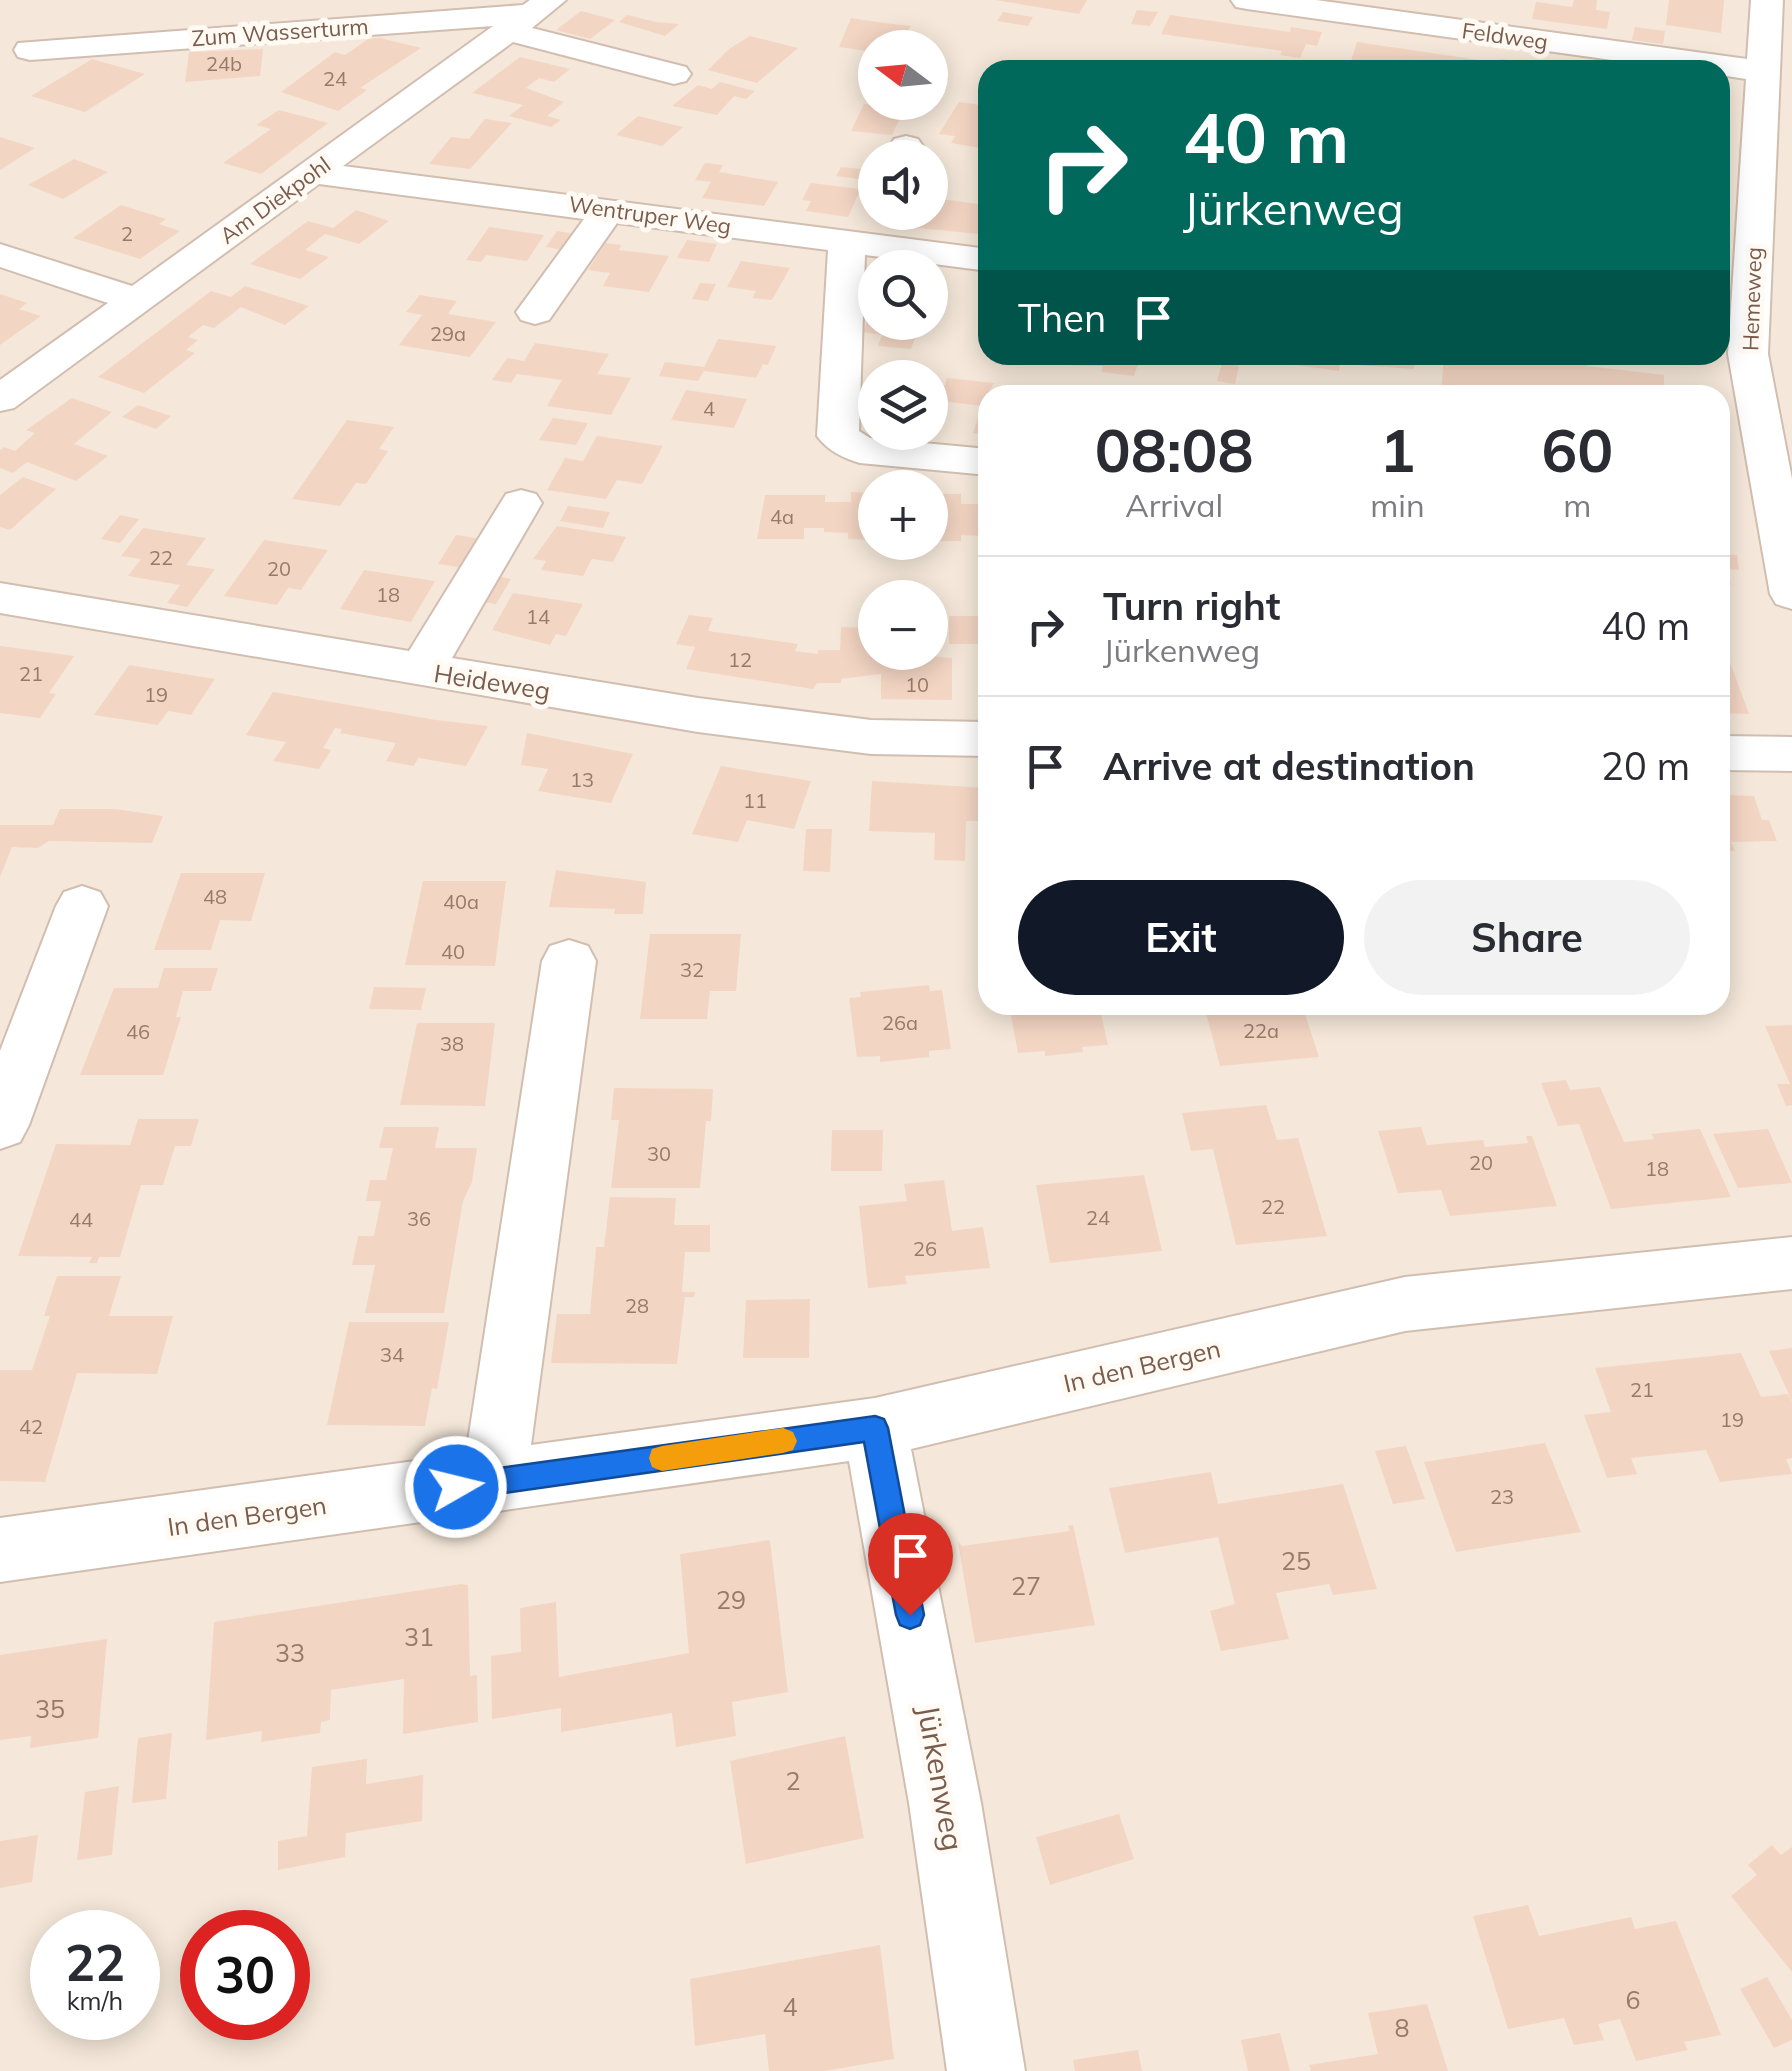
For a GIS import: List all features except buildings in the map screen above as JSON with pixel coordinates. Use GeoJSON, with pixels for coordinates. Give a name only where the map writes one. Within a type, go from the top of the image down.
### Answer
{"type":"FeatureCollection","features":[{"type":"Feature","properties":{"kind":"street","name":"Feldweg"},"geometry":{"type":"LineString","coordinates":[[1246,0],[1683,60]]}},
{"type":"Feature","properties":{"kind":"street"},"geometry":{"type":"LineString","coordinates":[[1492,34],[1501,0]]}},
{"type":"Feature","properties":{"kind":"street","name":"Hemeweg"},"geometry":{"type":"LineString","coordinates":[[1767,0],[1764,71],[1734,352],[1792,594]]}},
{"type":"Feature","properties":{"kind":"street","name":"Zum Wasserturm"},"geometry":{"type":"LineString","coordinates":[[30,50],[529,15],[674,74]]}},
{"type":"Feature","properties":{"kind":"street","name":"Am Diekpohl"},"geometry":{"type":"LineString","coordinates":[[0,399],[529,15]]}},
{"type":"Feature","properties":{"kind":"street","name":"Feldweg"},"geometry":{"type":"LineString","coordinates":[[1730,66],[1764,71]]}},
{"type":"Feature","properties":{"kind":"street","name":"Wentruper Weg"},"geometry":{"type":"LineString","coordinates":[[313,173],[609,209],[861,233],[978,258]]}},
{"type":"Feature","properties":{"kind":"street"},"geometry":{"type":"LineString","coordinates":[[535,312],[609,209]]}},
{"type":"Feature","properties":{"kind":"street"},"geometry":{"type":"LineString","coordinates":[[861,233],[838,436],[860,450],[978,461]]}},
{"type":"Feature","properties":{"kind":"street"},"geometry":{"type":"LineString","coordinates":[[0,255],[138,300]]}},
{"type":"Feature","properties":{"kind":"street"},"geometry":{"type":"LineString","coordinates":[[1734,352],[1792,360]]}},
{"type":"Feature","properties":{"kind":"street"},"geometry":{"type":"LineString","coordinates":[[422,670],[521,503]]}},
{"type":"Feature","properties":{"kind":"street","name":"Heideweg"},"geometry":{"type":"LineString","coordinates":[[0,598],[698,715],[851,734],[978,739]]}},
{"type":"Feature","properties":{"kind":"street"},"geometry":{"type":"LineString","coordinates":[[1730,753],[1792,754]]}},
{"type":"Feature","properties":{"kind":"street"},"geometry":{"type":"LineString","coordinates":[[0,1125],[82,906]]}},
{"type":"Feature","properties":{"kind":"street"},"geometry":{"type":"LineString","coordinates":[[494,1482],[569,961]]}},
{"type":"Feature","properties":{"kind":"street","name":"In den Bergen"},"geometry":{"type":"LineString","coordinates":[[0,1550],[875,1428],[1406,1304],[1792,1263]]}},
{"type":"Feature","properties":{"kind":"street","name":"Jürkenweg"},"geometry":{"type":"LineString","coordinates":[[875,1428],[945,1803],[986,2071]]}},
{"type":"Feature","properties":{"kind":"shaded area"},"geometry":{"type":"Polygon","coordinates":[[[0,0],[1792,0],[1792,2071],[0,2071],[0,0]]]}},
{"type":"Feature","properties":{"kind":"slow traffic"},"geometry":{"type":"LineString","coordinates":[[662,1458],[783,1441]]}},
{"type":"Feature","properties":{"kind":"route"},"geometry":{"type":"LineString","coordinates":[[456,1487],[875,1428],[910,1615]]}}]}
